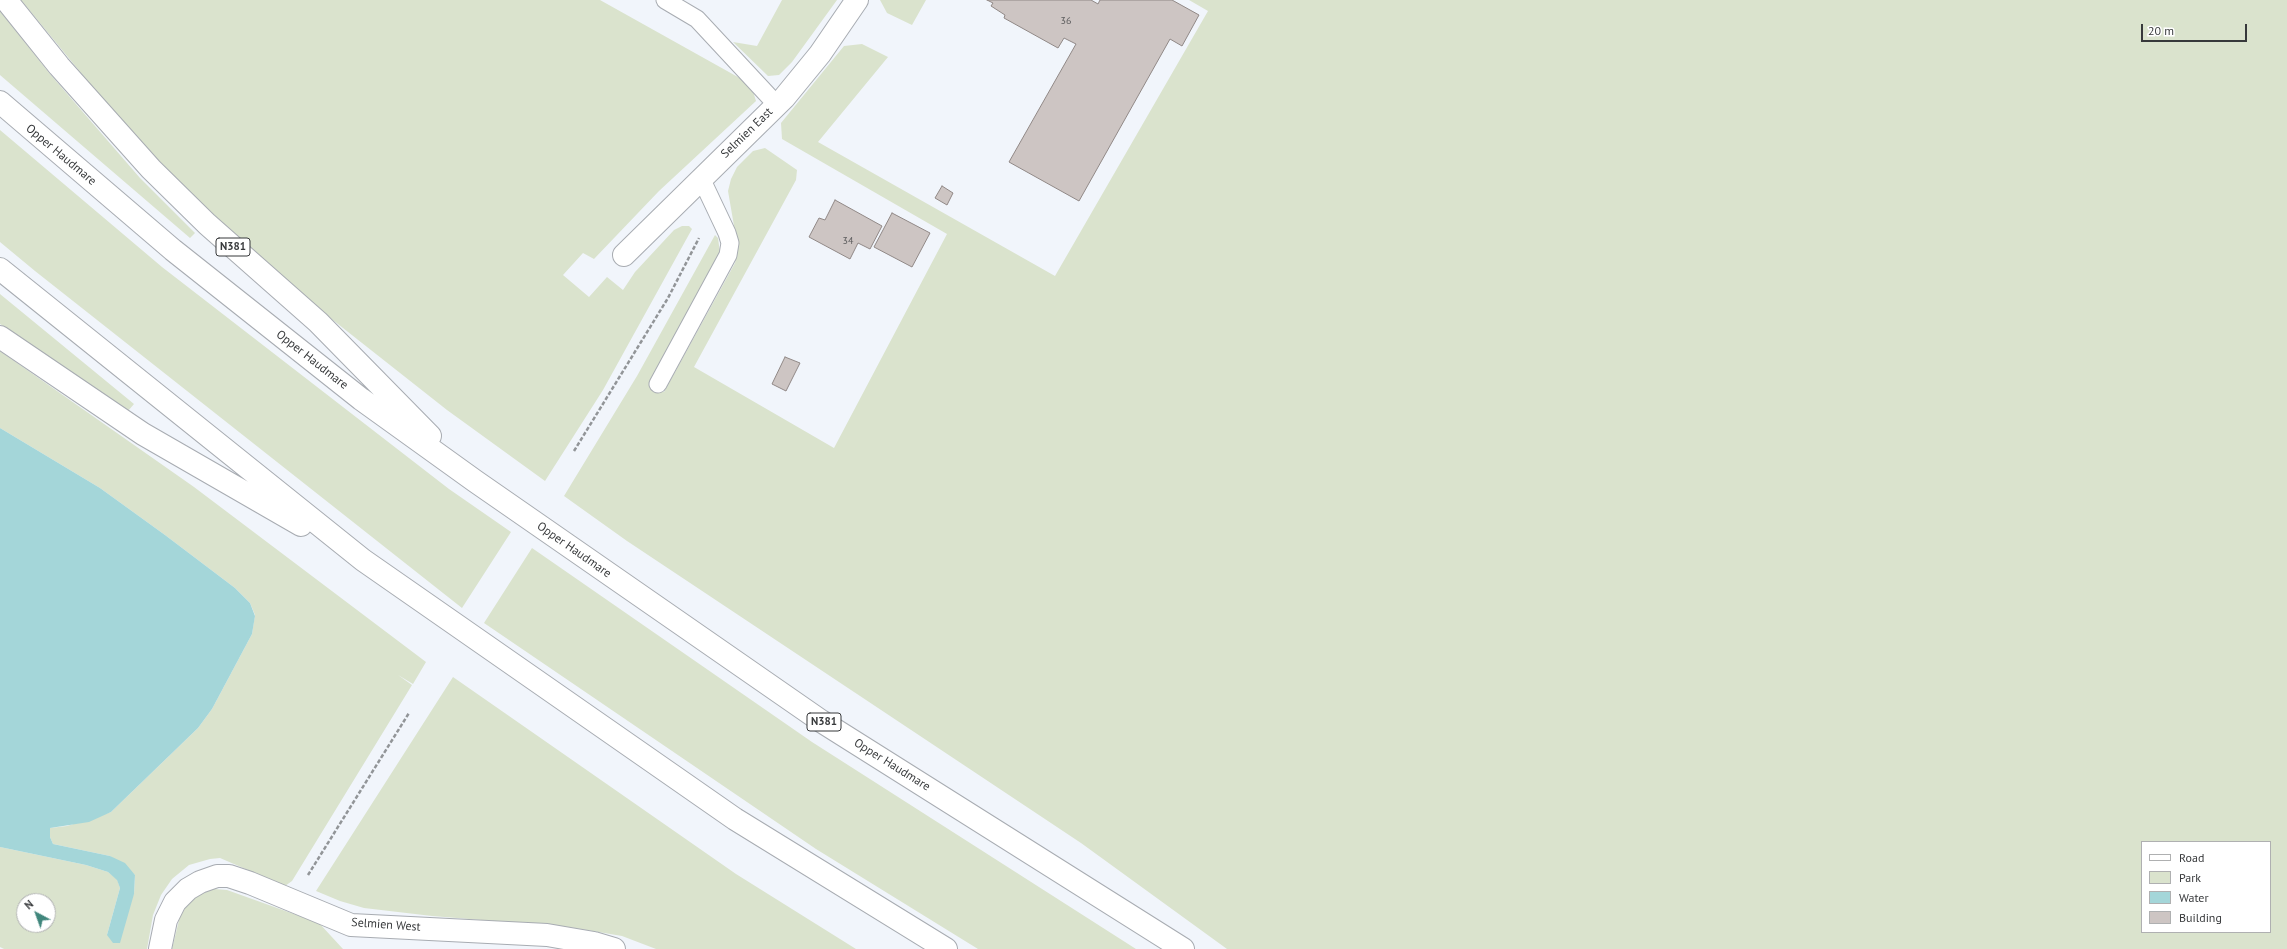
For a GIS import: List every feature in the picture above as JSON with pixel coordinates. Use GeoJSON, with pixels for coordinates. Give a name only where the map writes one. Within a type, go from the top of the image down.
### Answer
{"type":"FeatureCollection","features":[{"type":"Feature","properties":{"kind":"main road","name":"N381"},"geometry":{"type":"LineString","coordinates":[[6,0],[59,66],[151,169],[207,224],[318,322],[475,481]]}},
{"type":"Feature","properties":{"kind":"main road","name":"Selmien East"},"geometry":{"type":"LineString","coordinates":[[624,255],[701,178],[778,105],[820,54],[857,0]]}},
{"type":"Feature","properties":{"kind":"main road","name":"Opper Haudmare"},"geometry":{"type":"LineString","coordinates":[[0,102],[173,250],[361,398],[475,481],[821,721],[1183,949]]}},
{"type":"Feature","properties":{"kind":"main road"},"geometry":{"type":"LineString","coordinates":[[0,269],[363,560],[734,819],[946,949]]}},
{"type":"Feature","properties":{"kind":"main road"},"geometry":{"type":"LineString","coordinates":[[0,337],[143,434],[363,560]]}},
{"type":"Feature","properties":{"kind":"main road","name":"Selmien West"},"geometry":{"type":"LineString","coordinates":[[160,949],[166,920],[175,902],[188,889],[200,882],[217,876],[228,876],[350,925],[548,935],[594,943],[614,949]]}},
{"type":"Feature","properties":{"kind":"lane"},"geometry":{"type":"LineString","coordinates":[[665,0],[697,19],[778,105]]}},
{"type":"Feature","properties":{"kind":"lane"},"geometry":{"type":"LineString","coordinates":[[658,384],[728,255],[730,243],[727,233],[701,178]]}},
{"type":"Feature","properties":{"kind":"path"},"geometry":{"type":"LineString","coordinates":[[574,451],[668,298],[702,233]]}},
{"type":"Feature","properties":{"kind":"path"},"geometry":{"type":"LineString","coordinates":[[292,901],[409,713]]}},
{"type":"Feature","properties":{"kind":"green space"},"geometry":{"type":"Polygon","coordinates":[[[21,0],[600,0],[745,81],[752,88],[756,101],[659,191],[594,259],[583,253],[563,275],[589,297],[607,277],[623,290],[635,272],[674,230],[682,226],[689,226],[692,229],[603,390],[545,481],[447,410],[310,302],[210,216],[127,129],[21,0]]]}},
{"type":"Feature","properties":{"kind":"green space"},"geometry":{"type":"Polygon","coordinates":[[[782,0],[837,0],[792,62],[779,75],[768,76],[733,42],[757,46],[782,0]]]}},
{"type":"Feature","properties":{"kind":"green space"},"geometry":{"type":"Polygon","coordinates":[[[880,0],[926,0],[912,25],[887,13],[880,0]]]}},
{"type":"Feature","properties":{"kind":"green space"},"geometry":{"type":"Polygon","coordinates":[[[1189,0],[2287,0],[2287,949],[1227,949],[1081,843],[627,541],[564,496],[637,376],[715,235],[718,238],[720,253],[649,383],[664,392],[735,263],[738,249],[728,191],[731,179],[737,167],[753,151],[765,148],[797,170],[796,180],[694,367],[834,448],[947,234],[782,139],[781,123],[844,46],[862,44],[888,57],[818,142],[1055,276],[1208,11],[1189,0]]]}},
{"type":"Feature","properties":{"kind":"green space"},"geometry":{"type":"Polygon","coordinates":[[[0,11],[50,74],[140,178],[195,233],[190,238],[0,75],[0,11]]]}},
{"type":"Feature","properties":{"kind":"green space"},"geometry":{"type":"Polygon","coordinates":[[[0,130],[162,267],[449,489],[511,532],[462,608],[0,242],[0,130]]]}},
{"type":"Feature","properties":{"kind":"green space"},"geometry":{"type":"Polygon","coordinates":[[[0,294],[134,404],[128,411],[0,324],[0,294]]]}},
{"type":"Feature","properties":{"kind":"green space"},"geometry":{"type":"Polygon","coordinates":[[[0,351],[194,487],[426,662],[413,684],[398,675],[412,685],[292,881],[285,886],[220,858],[210,859],[189,865],[172,879],[161,895],[153,915],[147,949],[4,949],[0,947],[0,847],[86,865],[108,872],[117,879],[120,888],[107,935],[134,894],[135,875],[110,856],[53,844],[50,837],[50,828],[67,826],[111,812],[198,728],[212,709],[252,634],[255,615],[250,603],[235,588],[100,488],[0,428],[0,351]]]}},
{"type":"Feature","properties":{"kind":"green space"},"geometry":{"type":"Polygon","coordinates":[[[532,548],[812,742],[1136,949],[978,949],[816,849],[484,623],[532,548]]]}},
{"type":"Feature","properties":{"kind":"green space"},"geometry":{"type":"Polygon","coordinates":[[[453,677],[736,874],[856,949],[656,949],[622,936],[569,927],[432,916],[364,908],[340,901],[316,891],[453,677]]]}},
{"type":"Feature","properties":{"kind":"green space"},"geometry":{"type":"Polygon","coordinates":[[[214,889],[227,890],[319,923],[343,949],[172,949],[180,916],[188,902],[201,892],[214,889]]]}},
{"type":"Feature","properties":{"kind":"water"},"geometry":{"type":"Polygon","coordinates":[[[0,428],[100,488],[165,535],[235,588],[250,603],[255,616],[252,634],[212,709],[198,728],[111,812],[89,822],[50,828],[50,837],[53,844],[110,856],[125,863],[135,875],[134,894],[120,943],[113,943],[107,935],[120,888],[117,880],[108,872],[86,865],[0,847],[0,428]]]}},
{"type":"Feature","properties":{"kind":"building"},"geometry":{"type":"Polygon","coordinates":[[[987,0],[1091,0],[1098,4],[1100,0],[1172,0],[1199,15],[1182,46],[1170,39],[1079,201],[1009,162],[1076,44],[1064,38],[1058,48],[1004,18],[1005,15],[991,6],[993,3],[987,0]]]}},
{"type":"Feature","properties":{"kind":"building"},"geometry":{"type":"Polygon","coordinates":[[[942,186],[953,193],[947,205],[935,198],[942,186]]]}},
{"type":"Feature","properties":{"kind":"building"},"geometry":{"type":"Polygon","coordinates":[[[835,200],[882,226],[870,249],[858,243],[850,259],[809,237],[819,218],[825,220],[835,200]]]}},
{"type":"Feature","properties":{"kind":"building"},"geometry":{"type":"Polygon","coordinates":[[[892,213],[930,233],[912,267],[874,247],[892,213]]]}},
{"type":"Feature","properties":{"kind":"building"},"geometry":{"type":"Polygon","coordinates":[[[785,357],[800,363],[786,391],[772,384],[785,357]]]}}]}
